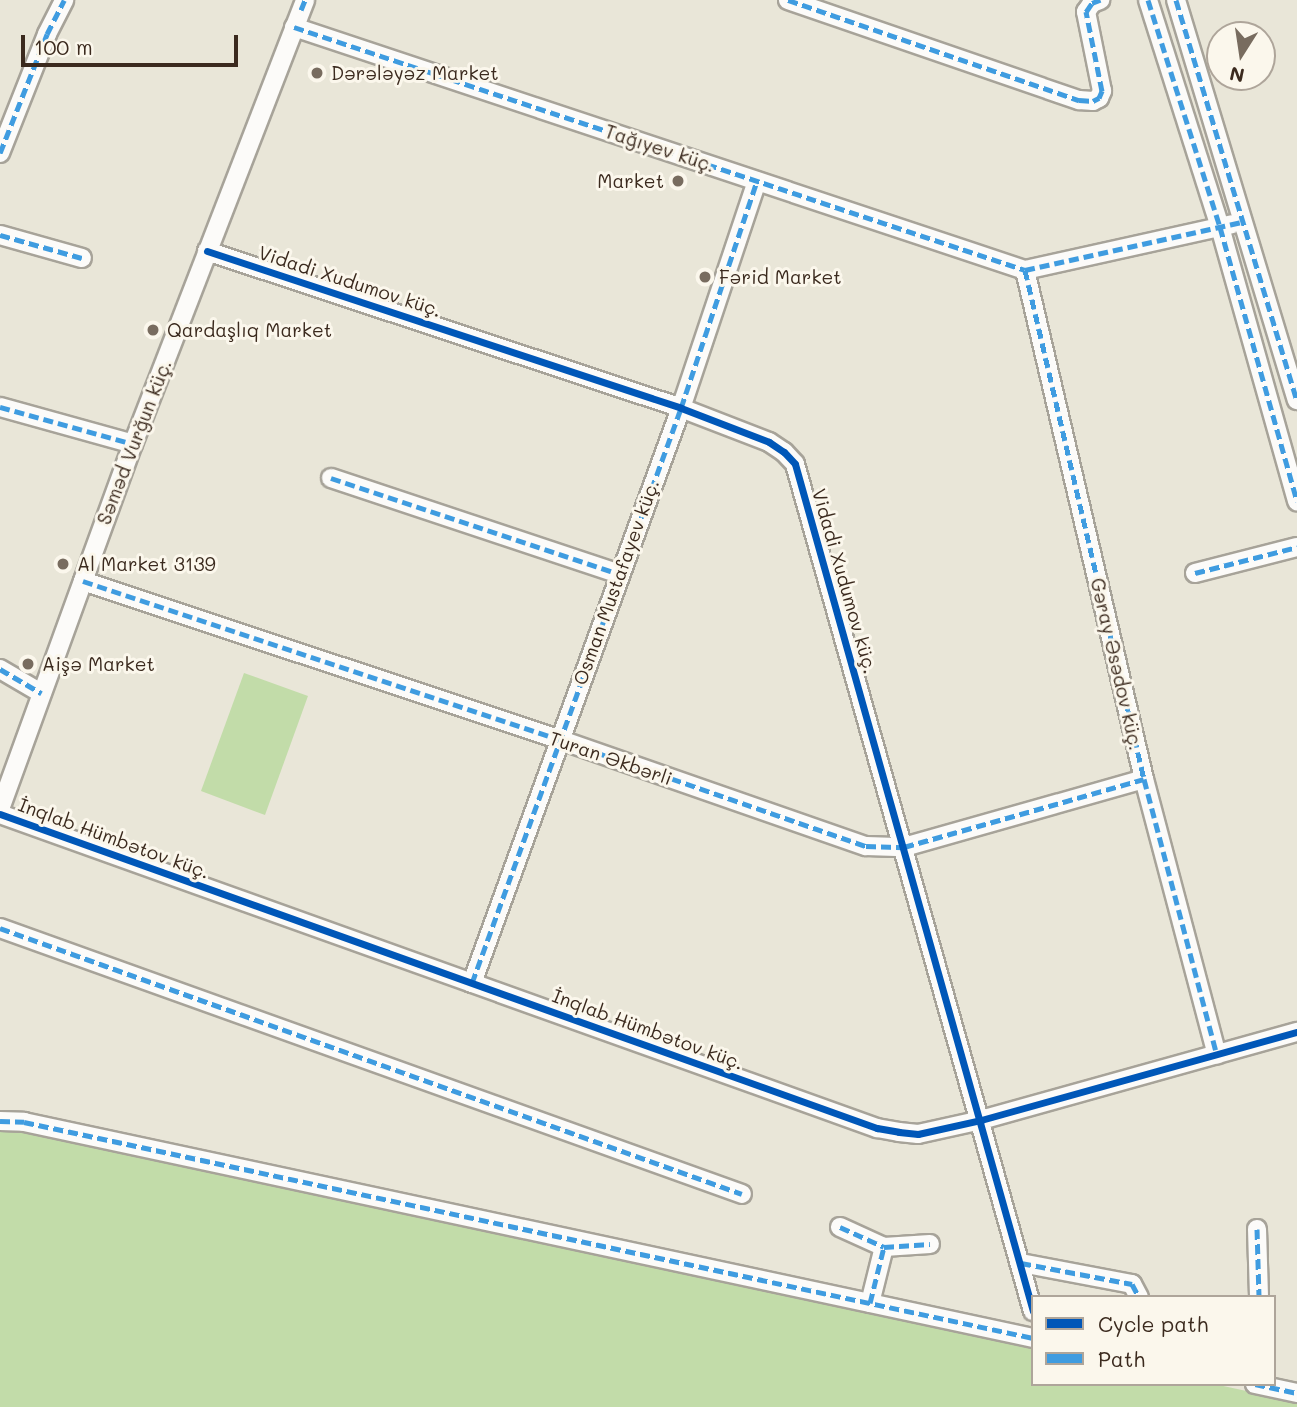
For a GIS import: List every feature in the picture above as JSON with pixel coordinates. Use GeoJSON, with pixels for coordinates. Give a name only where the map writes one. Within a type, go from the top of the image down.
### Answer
{"type":"FeatureCollection","features":[{"type":"Feature","properties":{"kind":"street"},"geometry":{"type":"LineString","coordinates":[[1,149],[47,34],[64,0]]}},
{"type":"Feature","properties":{"kind":"street"},"geometry":{"type":"LineString","coordinates":[[788,0],[1079,100],[1093,101],[1099,98],[1102,91],[1086,12],[1092,4],[1100,0]]}},
{"type":"Feature","properties":{"kind":"street"},"geometry":{"type":"LineString","coordinates":[[1149,0],[1220,227],[1297,501]]}},
{"type":"Feature","properties":{"kind":"street"},"geometry":{"type":"LineString","coordinates":[[1176,0],[1297,400]]}},
{"type":"Feature","properties":{"kind":"street","name":"Səməd Vurğun küç."},"geometry":{"type":"LineString","coordinates":[[0,811],[133,444],[294,27],[300,3]]}},
{"type":"Feature","properties":{"kind":"street","name":"Tağıyev küç."},"geometry":{"type":"LineString","coordinates":[[294,27],[1025,270]]}},
{"type":"Feature","properties":{"kind":"street","name":"Osman Mustafayev küç."},"geometry":{"type":"LineString","coordinates":[[472,983],[558,740],[681,408],[757,181]]}},
{"type":"Feature","properties":{"kind":"street"},"geometry":{"type":"LineString","coordinates":[[1025,270],[1242,222]]}},
{"type":"Feature","properties":{"kind":"street"},"geometry":{"type":"LineString","coordinates":[[0,235],[82,258]]}},
{"type":"Feature","properties":{"kind":"street","name":"Vidadi Xudumov küç."},"geometry":{"type":"LineString","coordinates":[[207,251],[681,408],[769,442],[795,464],[1031,1303]]}},
{"type":"Feature","properties":{"kind":"street","name":"Gəray Əsədov küç."},"geometry":{"type":"LineString","coordinates":[[1025,270],[1144,779],[1217,1055]]}},
{"type":"Feature","properties":{"kind":"street"},"geometry":{"type":"LineString","coordinates":[[0,407],[133,444]]}},
{"type":"Feature","properties":{"kind":"street"},"geometry":{"type":"LineString","coordinates":[[331,478],[620,575]]}},
{"type":"Feature","properties":{"kind":"street"},"geometry":{"type":"LineString","coordinates":[[1195,573],[1297,547]]}},
{"type":"Feature","properties":{"kind":"street","name":"Turan Əkbərli"},"geometry":{"type":"LineString","coordinates":[[83,581],[866,846],[904,846],[1144,779]]}},
{"type":"Feature","properties":{"kind":"street"},"geometry":{"type":"LineString","coordinates":[[0,669],[41,693]]}},
{"type":"Feature","properties":{"kind":"street","name":"İnqlab Hümbətov küç."},"geometry":{"type":"LineString","coordinates":[[0,811],[877,1128],[918,1134],[981,1120],[1297,1032]]}},
{"type":"Feature","properties":{"kind":"street"},"geometry":{"type":"LineString","coordinates":[[0,928],[742,1194]]}},
{"type":"Feature","properties":{"kind":"street"},"geometry":{"type":"LineString","coordinates":[[0,1121],[38,1125],[1031,1338]]}},
{"type":"Feature","properties":{"kind":"street"},"geometry":{"type":"LineString","coordinates":[[840,1227],[884,1247],[930,1244]]}},
{"type":"Feature","properties":{"kind":"street"},"geometry":{"type":"LineString","coordinates":[[1257,1229],[1259,1295]]}},
{"type":"Feature","properties":{"kind":"street"},"geometry":{"type":"LineString","coordinates":[[870,1303],[884,1247]]}},
{"type":"Feature","properties":{"kind":"street"},"geometry":{"type":"LineString","coordinates":[[1021,1264],[1132,1284],[1138,1295]]}},
{"type":"Feature","properties":{"kind":"street"},"geometry":{"type":"LineString","coordinates":[[1266,1386],[1297,1393]]}},
{"type":"Feature","properties":{"kind":"green space"},"geometry":{"type":"Polygon","coordinates":[[[244,673],[308,696],[265,815],[201,791],[244,673]]]}},
{"type":"Feature","properties":{"kind":"green space"},"geometry":{"type":"Polygon","coordinates":[[[12,1128],[1031,1346],[1031,1386],[1223,1386],[1297,1402],[1297,1407],[0,1407],[0,1132],[12,1128]]]}},
{"type":"Feature","properties":{"kind":"marked path"},"geometry":{"type":"LineString","coordinates":[[0,153],[47,34],[64,0]]}},
{"type":"Feature","properties":{"kind":"marked path"},"geometry":{"type":"LineString","coordinates":[[301,10],[305,0]]}},
{"type":"Feature","properties":{"kind":"marked path"},"geometry":{"type":"LineString","coordinates":[[788,0],[1079,100],[1093,101],[1099,98],[1102,91],[1086,12],[1092,3],[1100,0]]}},
{"type":"Feature","properties":{"kind":"marked path"},"geometry":{"type":"LineString","coordinates":[[1148,0],[1220,227],[1297,501]]}},
{"type":"Feature","properties":{"kind":"marked path"},"geometry":{"type":"LineString","coordinates":[[1176,0],[1297,400]]}},
{"type":"Feature","properties":{"kind":"marked path"},"geometry":{"type":"LineString","coordinates":[[294,27],[1025,270]]}},
{"type":"Feature","properties":{"kind":"marked path"},"geometry":{"type":"LineString","coordinates":[[472,983],[681,408],[757,181]]}},
{"type":"Feature","properties":{"kind":"marked path"},"geometry":{"type":"LineString","coordinates":[[1025,270],[1242,222]]}},
{"type":"Feature","properties":{"kind":"marked path"},"geometry":{"type":"LineString","coordinates":[[0,235],[82,258]]}},
{"type":"Feature","properties":{"kind":"marked path"},"geometry":{"type":"LineString","coordinates":[[1025,270],[1144,779],[1217,1055]]}},
{"type":"Feature","properties":{"kind":"marked path"},"geometry":{"type":"LineString","coordinates":[[0,407],[133,444]]}},
{"type":"Feature","properties":{"kind":"marked path"},"geometry":{"type":"LineString","coordinates":[[331,478],[620,574]]}},
{"type":"Feature","properties":{"kind":"marked path"},"geometry":{"type":"LineString","coordinates":[[1195,573],[1297,547]]}},
{"type":"Feature","properties":{"kind":"marked path"},"geometry":{"type":"LineString","coordinates":[[83,581],[558,739],[866,846],[904,847],[1144,779]]}},
{"type":"Feature","properties":{"kind":"marked path"},"geometry":{"type":"LineString","coordinates":[[0,669],[41,693]]}},
{"type":"Feature","properties":{"kind":"marked path"},"geometry":{"type":"LineString","coordinates":[[0,928],[742,1194]]}},
{"type":"Feature","properties":{"kind":"marked path"},"geometry":{"type":"LineString","coordinates":[[0,1121],[24,1122],[1031,1338]]}},
{"type":"Feature","properties":{"kind":"marked path"},"geometry":{"type":"LineString","coordinates":[[840,1227],[884,1247],[930,1244]]}},
{"type":"Feature","properties":{"kind":"marked path"},"geometry":{"type":"LineString","coordinates":[[1257,1229],[1259,1295]]}},
{"type":"Feature","properties":{"kind":"marked path"},"geometry":{"type":"LineString","coordinates":[[870,1303],[884,1247]]}},
{"type":"Feature","properties":{"kind":"marked path"},"geometry":{"type":"LineString","coordinates":[[1021,1263],[1132,1284],[1138,1295]]}},
{"type":"Feature","properties":{"kind":"marked path"},"geometry":{"type":"LineString","coordinates":[[1264,1386],[1297,1393]]}},
{"type":"Feature","properties":{"kind":"cycle path"},"geometry":{"type":"LineString","coordinates":[[207,251],[681,408],[769,442],[795,464],[1031,1304]]}},
{"type":"Feature","properties":{"kind":"cycle path"},"geometry":{"type":"LineString","coordinates":[[0,814],[877,1128],[899,1132],[918,1134],[981,1120],[1297,1032]]}},
{"type":"Feature","properties":{"kind":"place","name":"Dərələyəz Market"},"geometry":{"type":"Point","coordinates":[317,73]}},
{"type":"Feature","properties":{"kind":"place","name":"Market"},"geometry":{"type":"Point","coordinates":[678,181]}},
{"type":"Feature","properties":{"kind":"place","name":"Fərid Market"},"geometry":{"type":"Point","coordinates":[705,277]}},
{"type":"Feature","properties":{"kind":"place","name":"Qardaşlıq Market"},"geometry":{"type":"Point","coordinates":[153,330]}},
{"type":"Feature","properties":{"kind":"place","name":"Al Market 3139"},"geometry":{"type":"Point","coordinates":[63,564]}},
{"type":"Feature","properties":{"kind":"place","name":"Aişə Market"},"geometry":{"type":"Point","coordinates":[28,664]}}]}
